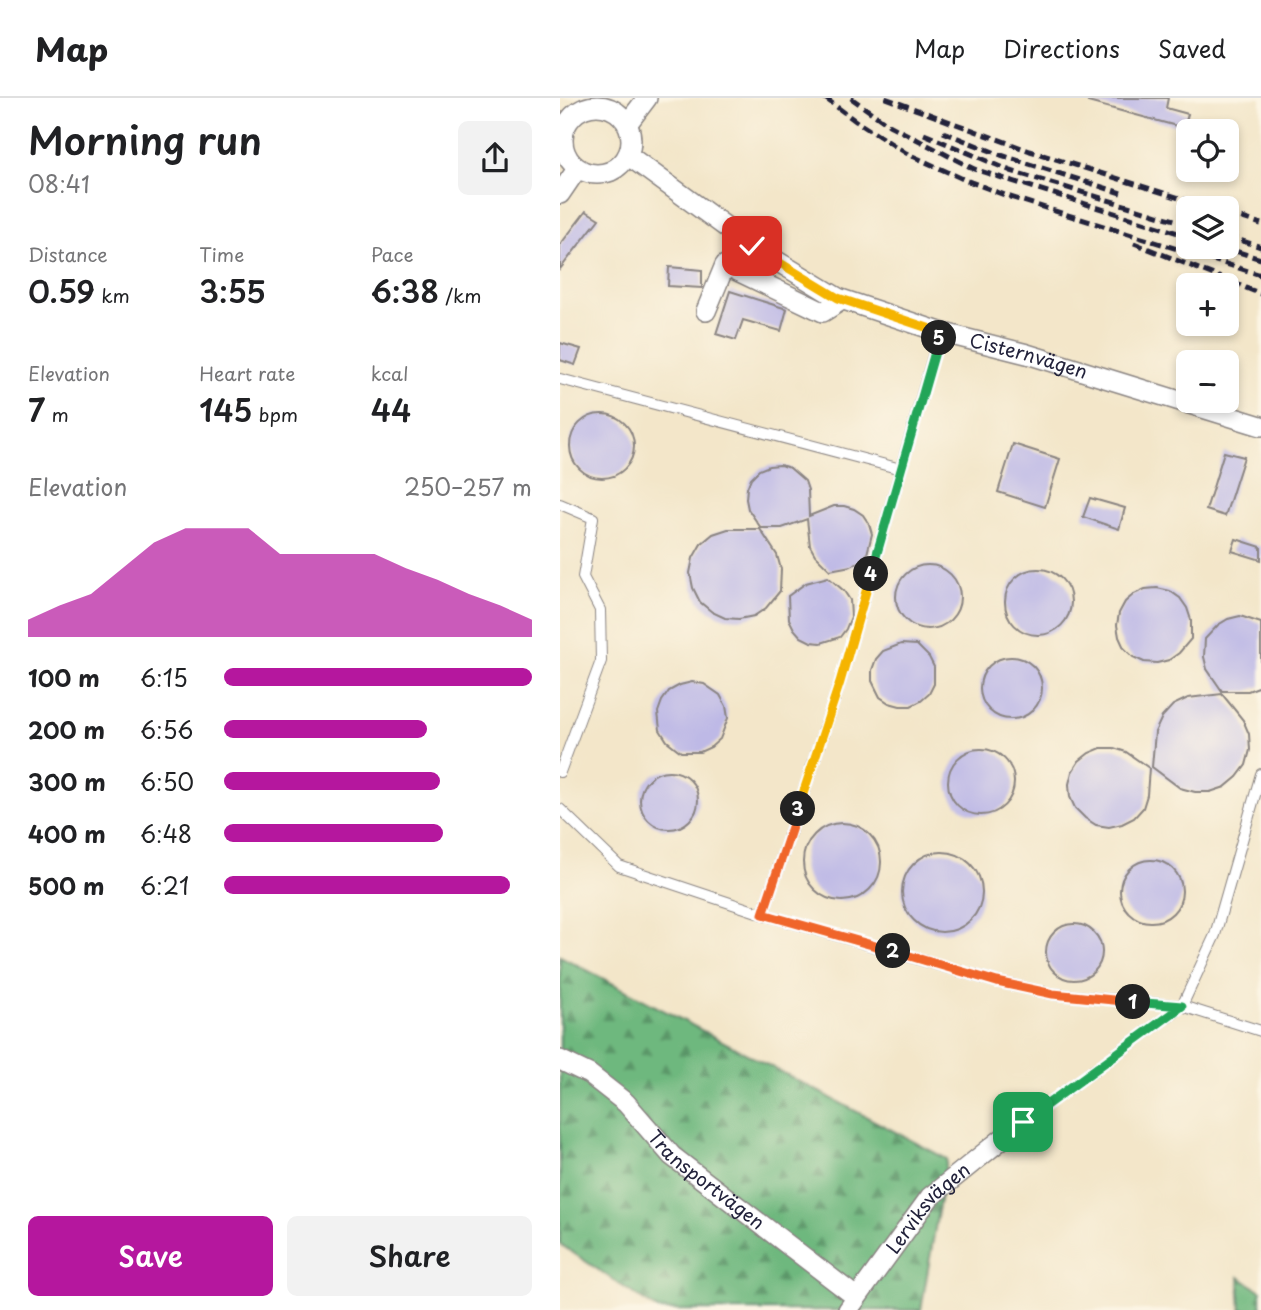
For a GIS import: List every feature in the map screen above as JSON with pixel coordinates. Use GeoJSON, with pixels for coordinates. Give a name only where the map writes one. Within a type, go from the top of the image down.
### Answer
{"type":"FeatureCollection","features":[{"type":"Feature","properties":{"kind":"street"},"geometry":{"type":"LineString","coordinates":[[628,123],[647,98]]}},
{"type":"Feature","properties":{"kind":"street"},"geometry":{"type":"LineString","coordinates":[[592,106],[612,109],[628,123],[631,134],[629,156],[612,172],[588,174],[570,162],[563,143],[564,120],[592,106]]}},
{"type":"Feature","properties":{"kind":"street","name":"Cisternvägen"},"geometry":{"type":"LineString","coordinates":[[629,156],[752,246],[842,300],[940,332],[1027,354],[1261,425]]}},
{"type":"Feature","properties":{"kind":"street"},"geometry":{"type":"LineString","coordinates":[[560,194],[577,169]]}},
{"type":"Feature","properties":{"kind":"street"},"geometry":{"type":"LineString","coordinates":[[706,311],[725,265],[823,312],[842,300]]}},
{"type":"Feature","properties":{"kind":"street","name":"Transportvägen"},"geometry":{"type":"LineString","coordinates":[[560,1060],[589,1074],[617,1095],[672,1156],[852,1304]]}},
{"type":"Feature","properties":{"kind":"street","name":"Lerviksvägen"},"geometry":{"type":"LineString","coordinates":[[852,1304],[930,1197],[1023,1122]]}},
{"type":"Feature","properties":{"kind":"lane"},"geometry":{"type":"LineString","coordinates":[[763,914],[840,682],[940,332]]}},
{"type":"Feature","properties":{"kind":"lane"},"geometry":{"type":"LineString","coordinates":[[560,379],[901,469]]}},
{"type":"Feature","properties":{"kind":"lane"},"geometry":{"type":"LineString","coordinates":[[560,504],[593,518],[583,577],[600,610],[601,661],[560,772]]}},
{"type":"Feature","properties":{"kind":"lane"},"geometry":{"type":"LineString","coordinates":[[1023,1122],[1182,1006],[1215,935],[1261,774]]}},
{"type":"Feature","properties":{"kind":"lane"},"geometry":{"type":"LineString","coordinates":[[560,809],[619,866],[763,914],[997,982],[1053,994],[1182,1006],[1261,1031]]}},
{"type":"Feature","properties":{"kind":"green space"},"geometry":{"type":"Polygon","coordinates":[[[560,956],[947,1159],[921,1310],[658,1310],[560,1244],[560,956]]]}},
{"type":"Feature","properties":{"kind":"green space"},"geometry":{"type":"Polygon","coordinates":[[[1239,1277],[1261,1291],[1261,1310],[1241,1310],[1239,1277]]]}},
{"type":"Feature","properties":{"kind":"building"},"geometry":{"type":"Polygon","coordinates":[[[1089,98],[1168,98],[1166,108],[1188,114],[1187,119],[1176,119],[1176,126],[1088,102],[1089,98]]]}},
{"type":"Feature","properties":{"kind":"building"},"geometry":{"type":"Polygon","coordinates":[[[586,211],[599,219],[560,269],[560,245],[586,211]]]}},
{"type":"Feature","properties":{"kind":"building"},"geometry":{"type":"Polygon","coordinates":[[[669,267],[702,270],[702,288],[668,286],[669,267]]]}},
{"type":"Feature","properties":{"kind":"building"},"geometry":{"type":"Polygon","coordinates":[[[730,291],[787,309],[781,331],[743,320],[736,340],[716,334],[730,291]]]}},
{"type":"Feature","properties":{"kind":"building"},"geometry":{"type":"Polygon","coordinates":[[[560,343],[581,349],[575,365],[560,360],[560,343]]]}},
{"type":"Feature","properties":{"kind":"building"},"geometry":{"type":"Polygon","coordinates":[[[596,414],[608,414],[625,423],[632,434],[632,458],[625,469],[608,478],[596,478],[584,473],[575,464],[570,452],[570,440],[575,428],[584,419],[596,414]]]}},
{"type":"Feature","properties":{"kind":"building"},"geometry":{"type":"Polygon","coordinates":[[[1013,444],[1060,459],[1045,507],[998,492],[1013,444]]]}},
{"type":"Feature","properties":{"kind":"building"},"geometry":{"type":"Polygon","coordinates":[[[1224,452],[1244,457],[1225,516],[1206,510],[1224,452]]]}},
{"type":"Feature","properties":{"kind":"building"},"geometry":{"type":"Polygon","coordinates":[[[780,465],[790,468],[805,481],[809,516],[834,506],[854,509],[863,515],[872,534],[867,554],[860,561],[851,566],[830,570],[810,546],[807,519],[782,528],[761,528],[748,509],[747,488],[751,478],[759,470],[780,465]]]}},
{"type":"Feature","properties":{"kind":"building"},"geometry":{"type":"Polygon","coordinates":[[[1090,498],[1125,508],[1119,529],[1083,517],[1090,498]]]}},
{"type":"Feature","properties":{"kind":"building"},"geometry":{"type":"Polygon","coordinates":[[[728,529],[760,529],[777,555],[781,569],[780,591],[766,608],[754,616],[725,618],[700,602],[693,588],[690,573],[693,558],[701,544],[713,534],[728,529]]]}},
{"type":"Feature","properties":{"kind":"building"},"geometry":{"type":"Polygon","coordinates":[[[1236,539],[1261,547],[1261,560],[1232,551],[1236,539]]]}},
{"type":"Feature","properties":{"kind":"building"},"geometry":{"type":"Polygon","coordinates":[[[928,565],[946,571],[954,579],[960,597],[954,615],[946,623],[928,629],[910,623],[902,615],[896,597],[902,579],[910,571],[928,565]]]}},
{"type":"Feature","properties":{"kind":"building"},"geometry":{"type":"Polygon","coordinates":[[[1038,569],[1051,572],[1061,579],[1068,589],[1071,602],[1068,615],[1061,625],[1051,632],[1038,635],[1025,632],[1015,625],[1008,615],[1005,602],[1008,589],[1015,579],[1025,572],[1038,569]]]}},
{"type":"Feature","properties":{"kind":"building"},"geometry":{"type":"Polygon","coordinates":[[[828,577],[850,600],[851,617],[840,637],[821,643],[811,642],[801,637],[789,619],[788,596],[806,583],[828,577]]]}},
{"type":"Feature","properties":{"kind":"building"},"geometry":{"type":"Polygon","coordinates":[[[1157,588],[1170,591],[1180,598],[1187,608],[1191,620],[1191,639],[1169,660],[1144,662],[1133,657],[1124,648],[1117,625],[1119,613],[1125,602],[1134,594],[1157,588]]]}},
{"type":"Feature","properties":{"kind":"building"},"geometry":{"type":"Polygon","coordinates":[[[1240,616],[1261,623],[1261,686],[1248,691],[1222,691],[1207,669],[1204,657],[1205,639],[1218,625],[1240,616]]]}},
{"type":"Feature","properties":{"kind":"building"},"geometry":{"type":"Polygon","coordinates":[[[901,644],[917,645],[929,657],[934,667],[934,684],[929,694],[911,706],[889,703],[880,697],[872,681],[876,659],[883,651],[901,644]]]}},
{"type":"Feature","properties":{"kind":"building"},"geometry":{"type":"Polygon","coordinates":[[[1005,657],[1017,657],[1033,666],[1040,676],[1040,700],[1033,710],[1017,719],[1005,719],[994,714],[985,705],[980,694],[980,682],[985,671],[994,662],[1005,657]]]}},
{"type":"Feature","properties":{"kind":"building"},"geometry":{"type":"Polygon","coordinates":[[[692,682],[704,684],[720,695],[728,718],[720,739],[711,747],[700,752],[681,752],[667,741],[660,730],[658,712],[669,691],[692,682]]]}},
{"type":"Feature","properties":{"kind":"building"},"geometry":{"type":"Polygon","coordinates":[[[1222,694],[1243,720],[1249,734],[1250,750],[1246,765],[1225,787],[1210,792],[1180,788],[1152,767],[1155,732],[1162,717],[1173,705],[1188,698],[1222,694]]]}},
{"type":"Feature","properties":{"kind":"building"},"geometry":{"type":"Polygon","coordinates":[[[1101,748],[1126,752],[1149,768],[1143,808],[1134,818],[1109,827],[1096,825],[1085,818],[1075,808],[1070,797],[1072,772],[1079,761],[1101,748]]]}},
{"type":"Feature","properties":{"kind":"building"},"geometry":{"type":"Polygon","coordinates":[[[981,749],[994,752],[1004,759],[1011,769],[1014,782],[1011,795],[1004,805],[994,812],[981,815],[968,812],[958,805],[951,795],[948,782],[951,769],[958,759],[968,752],[981,749]]]}},
{"type":"Feature","properties":{"kind":"building"},"geometry":{"type":"Polygon","coordinates":[[[663,771],[675,771],[690,779],[698,794],[698,806],[690,821],[675,829],[663,829],[648,821],[640,806],[640,794],[648,779],[663,771]]]}},
{"type":"Feature","properties":{"kind":"building"},"geometry":{"type":"Polygon","coordinates":[[[834,823],[850,823],[864,829],[875,840],[881,854],[881,870],[875,884],[864,895],[850,901],[834,901],[820,895],[809,884],[803,870],[803,854],[809,840],[820,829],[834,823]]]}},
{"type":"Feature","properties":{"kind":"building"},"geometry":{"type":"Polygon","coordinates":[[[942,852],[957,855],[970,864],[979,877],[982,892],[979,907],[970,920],[957,929],[942,932],[927,929],[914,920],[905,907],[902,892],[905,877],[914,864],[927,855],[942,852]]]}},
{"type":"Feature","properties":{"kind":"building"},"geometry":{"type":"Polygon","coordinates":[[[1145,860],[1157,860],[1173,869],[1180,879],[1180,903],[1173,913],[1157,922],[1145,922],[1134,917],[1125,908],[1120,897],[1120,885],[1125,874],[1134,865],[1145,860]]]}},
{"type":"Feature","properties":{"kind":"building"},"geometry":{"type":"Polygon","coordinates":[[[1074,924],[1085,926],[1094,932],[1100,941],[1100,963],[1094,972],[1085,978],[1074,980],[1063,978],[1054,972],[1048,963],[1046,952],[1048,941],[1054,932],[1063,926],[1074,924]]]}},
{"type":"Feature","properties":{"kind":"railway"},"geometry":{"type":"LineString","coordinates":[[825,98],[906,153],[963,179],[1010,197],[1261,275]]}},
{"type":"Feature","properties":{"kind":"railway"},"geometry":{"type":"LineString","coordinates":[[851,98],[889,125],[974,169],[1176,232]]}},
{"type":"Feature","properties":{"kind":"railway"},"geometry":{"type":"LineString","coordinates":[[885,98],[1030,151],[1176,197]]}},
{"type":"Feature","properties":{"kind":"railway"},"geometry":{"type":"LineString","coordinates":[[943,132],[1001,155],[1121,193]]}},
{"type":"Feature","properties":{"kind":"railway"},"geometry":{"type":"LineString","coordinates":[[924,134],[1011,171],[1176,220]]}},
{"type":"Feature","properties":{"kind":"railway"},"geometry":{"type":"LineString","coordinates":[[1239,217],[1261,224]]}},
{"type":"Feature","properties":{"kind":"railway"},"geometry":{"type":"LineString","coordinates":[[1239,240],[1261,247]]}},
{"type":"Feature","properties":{"kind":"railway"},"geometry":{"type":"LineString","coordinates":[[1134,243],[1261,294]]}},
{"type":"Feature","properties":{"kind":"railway"},"geometry":{"type":"LineString","coordinates":[[1239,252],[1261,259]]}},
{"type":"Feature","properties":{"kind":"route"},"geometry":{"type":"LineString","coordinates":[[752,246],[838,298],[940,332],[840,682],[763,914],[997,982],[1053,994],[1182,1006],[1023,1122]]}}]}
